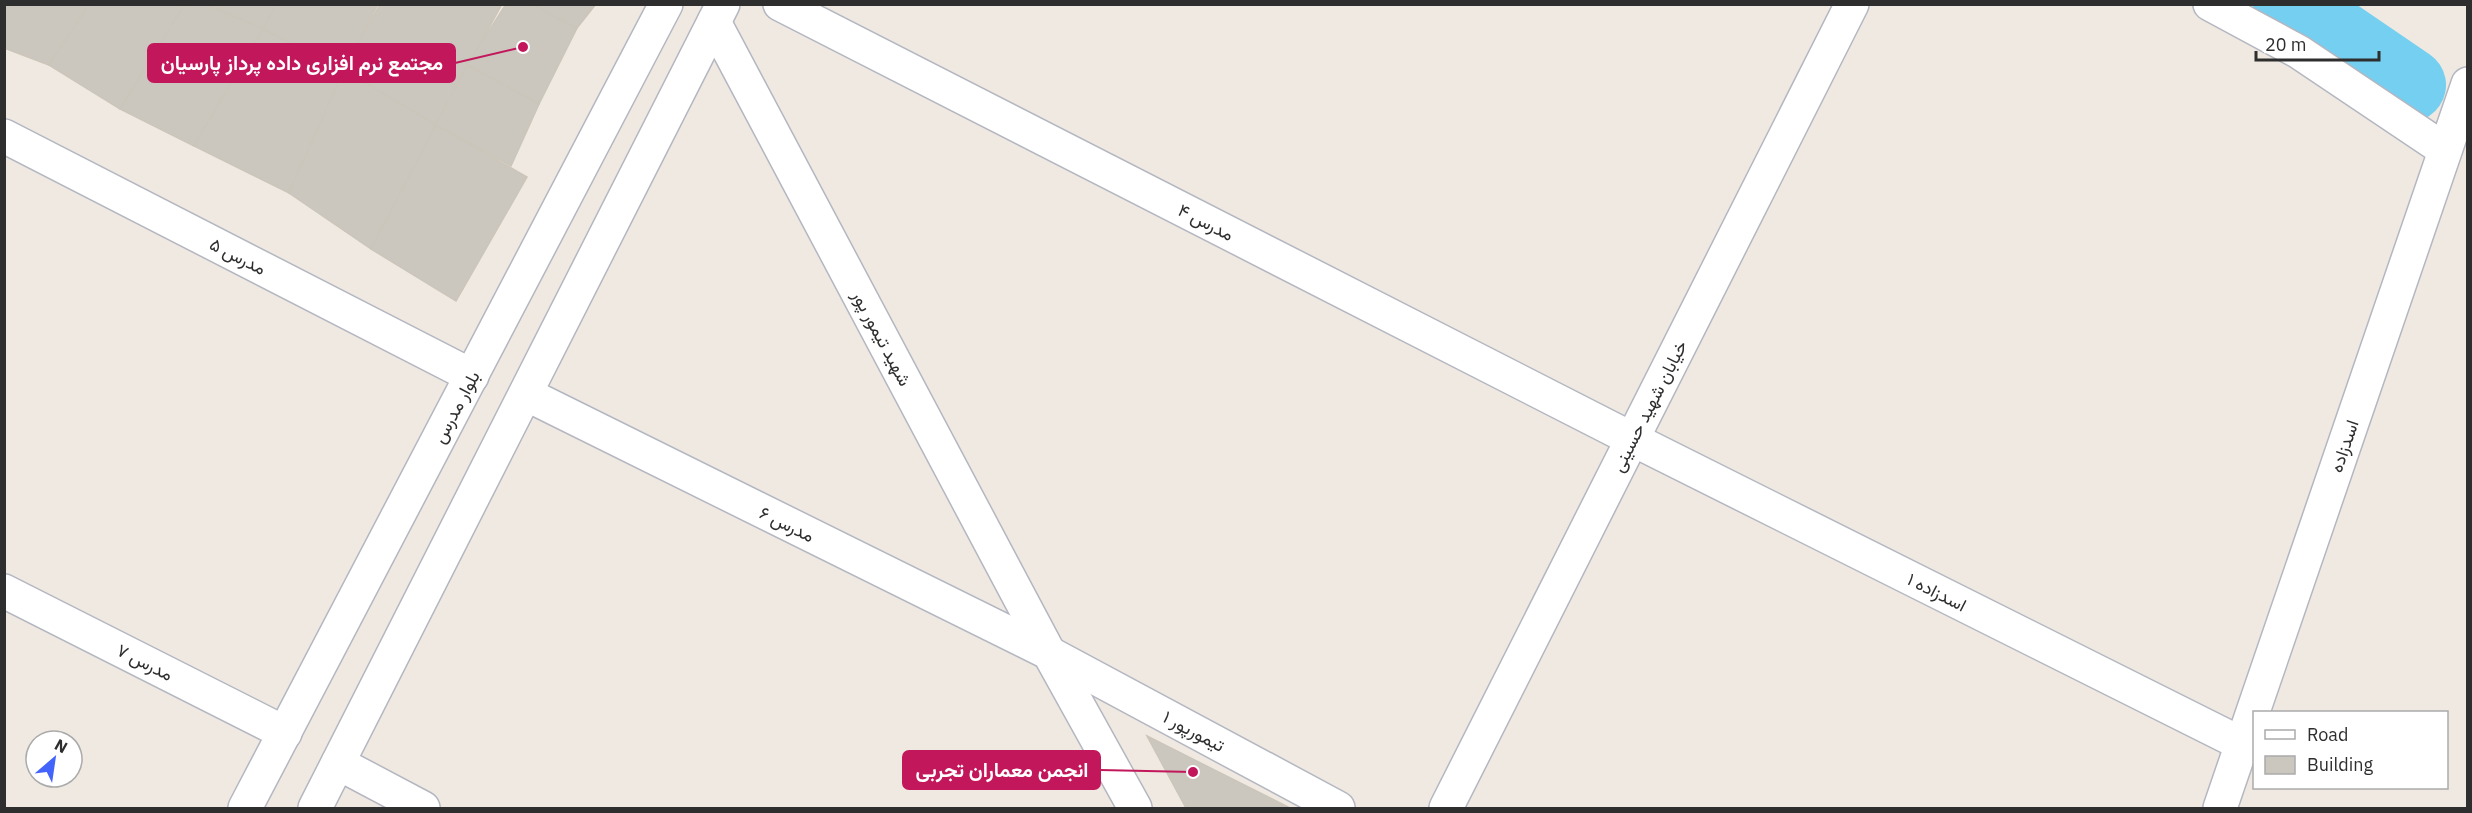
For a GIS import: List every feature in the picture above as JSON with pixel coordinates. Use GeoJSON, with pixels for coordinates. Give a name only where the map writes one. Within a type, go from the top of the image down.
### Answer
{"type":"FeatureCollection","features":[{"type":"Feature","properties":{"kind":"street","name":"بلوار مدرس"},"geometry":{"type":"LineString","coordinates":[[245,808],[666,4]]}},
{"type":"Feature","properties":{"kind":"street","name":"مدرس ۴"},"geometry":{"type":"LineString","coordinates":[[780,4],[1632,439]]}},
{"type":"Feature","properties":{"kind":"street","name":"خیابان شهید حسینی"},"geometry":{"type":"LineString","coordinates":[[1446,808],[1852,4]]}},
{"type":"Feature","properties":{"kind":"street"},"geometry":{"type":"LineString","coordinates":[[2210,4],[2299,52],[2445,150]]}},
{"type":"Feature","properties":{"kind":"street"},"geometry":{"type":"LineString","coordinates":[[315,808],[718,14]]}},
{"type":"Feature","properties":{"kind":"street","name":"شهید تیمور پور"},"geometry":{"type":"LineString","coordinates":[[718,14],[1049,653],[1136,808]]}},
{"type":"Feature","properties":{"kind":"street","name":"اسدزاده"},"geometry":{"type":"LineString","coordinates":[[2253,711],[2468,84]]}},
{"type":"Feature","properties":{"kind":"street","name":"مدرس ۵"},"geometry":{"type":"LineString","coordinates":[[4,136],[472,376]]}},
{"type":"Feature","properties":{"kind":"street","name":"مدرس ۶"},"geometry":{"type":"LineString","coordinates":[[526,394],[1049,653]]}},
{"type":"Feature","properties":{"kind":"street","name":"اسدزاده ۱"},"geometry":{"type":"LineString","coordinates":[[1632,439],[2242,744]]}},
{"type":"Feature","properties":{"kind":"street","name":"مدرس ۷"},"geometry":{"type":"LineString","coordinates":[[4,591],[285,733]]}},
{"type":"Feature","properties":{"kind":"street","name":"تیمورپور ۱"},"geometry":{"type":"LineString","coordinates":[[1049,653],[1338,808]]}},
{"type":"Feature","properties":{"kind":"street","name":"اسدزاده"},"geometry":{"type":"LineString","coordinates":[[2220,808],[2253,712]]}},
{"type":"Feature","properties":{"kind":"street"},"geometry":{"type":"LineString","coordinates":[[338,764],[423,808]]}},
{"type":"Feature","properties":{"kind":"building"},"geometry":{"type":"Polygon","coordinates":[[[4,4],[90,4],[49,65],[4,48],[4,4]]]}},
{"type":"Feature","properties":{"kind":"building"},"geometry":{"type":"Polygon","coordinates":[[[90,4],[185,4],[120,109],[49,65],[90,4]]]}},
{"type":"Feature","properties":{"kind":"building"},"geometry":{"type":"Polygon","coordinates":[[[185,4],[206,4],[263,29],[194,146],[120,109],[185,4]]]}},
{"type":"Feature","properties":{"kind":"building"},"geometry":{"type":"Polygon","coordinates":[[[206,4],[276,4],[263,29],[206,4]]]}},
{"type":"Feature","properties":{"kind":"building"},"geometry":{"type":"Polygon","coordinates":[[[276,4],[378,4],[344,70],[263,29],[276,4]]]}},
{"type":"Feature","properties":{"kind":"building"},"geometry":{"type":"Polygon","coordinates":[[[380,4],[502,4],[436,125],[344,70],[380,4]]]}},
{"type":"Feature","properties":{"kind":"building"},"geometry":{"type":"Polygon","coordinates":[[[506,4],[531,4],[577,28],[539,104],[467,65],[506,4]]]}},
{"type":"Feature","properties":{"kind":"building"},"geometry":{"type":"Polygon","coordinates":[[[531,4],[596,4],[577,28],[531,4]]]}},
{"type":"Feature","properties":{"kind":"building"},"geometry":{"type":"Polygon","coordinates":[[[263,29],[344,70],[289,193],[194,146],[263,29]]]}},
{"type":"Feature","properties":{"kind":"building"},"geometry":{"type":"Polygon","coordinates":[[[467,65],[539,104],[511,166],[436,125],[467,65]]]}},
{"type":"Feature","properties":{"kind":"building"},"geometry":{"type":"Polygon","coordinates":[[[344,70],[436,125],[371,249],[289,193],[344,70]]]}},
{"type":"Feature","properties":{"kind":"building"},"geometry":{"type":"Polygon","coordinates":[[[436,125],[527,177],[456,301],[371,249],[436,125]]]}},
{"type":"Feature","properties":{"kind":"building"},"geometry":{"type":"Polygon","coordinates":[[[1147,736],[1290,808],[1186,808],[1147,736]]]}},
{"type":"Feature","properties":{"kind":"waterway"},"geometry":{"type":"LineString","coordinates":[[2290,4],[2409,85]]}},
{"type":"Feature","properties":{"kind":"place","name":"مجتمع نرم افزاری داده پرداز پارسیان"},"geometry":{"type":"Point","coordinates":[523,47]}},
{"type":"Feature","properties":{"kind":"place","name":"انجمن معماران تجربی"},"geometry":{"type":"Point","coordinates":[1193,772]}}]}
